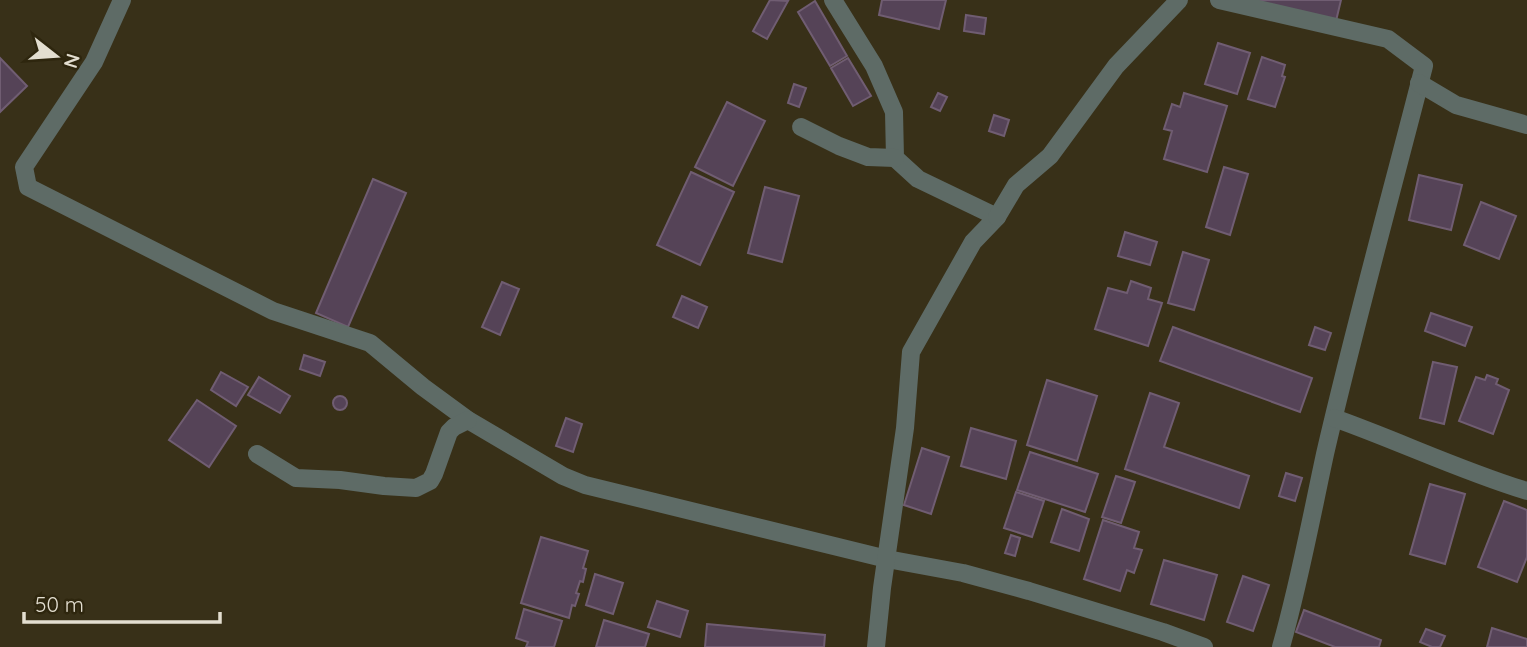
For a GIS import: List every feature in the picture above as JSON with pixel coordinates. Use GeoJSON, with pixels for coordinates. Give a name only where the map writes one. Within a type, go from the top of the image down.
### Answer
{"type":"FeatureCollection","features":[{"type":"Feature","properties":{"kind":"street"},"geometry":{"type":"LineString","coordinates":[[122,0],[94,62],[24,167],[28,187],[273,311],[370,343],[468,420],[563,476],[585,485],[887,559],[963,573],[1163,632],[1204,647]]}},
{"type":"Feature","properties":{"kind":"street"},"geometry":{"type":"LineString","coordinates":[[834,0],[874,66],[894,112],[895,158]]}},
{"type":"Feature","properties":{"kind":"street"},"geometry":{"type":"LineString","coordinates":[[876,647],[905,428],[911,352],[973,242],[997,217],[1016,185],[1050,156],[1116,66],[1179,0]]}},
{"type":"Feature","properties":{"kind":"street"},"geometry":{"type":"LineString","coordinates":[[1219,0],[1388,40],[1424,66],[1334,418],[1293,607],[1281,647]]}},
{"type":"Feature","properties":{"kind":"street"},"geometry":{"type":"LineString","coordinates":[[1419,83],[1456,105],[1527,125]]}},
{"type":"Feature","properties":{"kind":"street"},"geometry":{"type":"LineString","coordinates":[[801,127],[868,157],[895,158],[918,179],[997,217]]}},
{"type":"Feature","properties":{"kind":"street"},"geometry":{"type":"LineString","coordinates":[[1334,418],[1527,491]]}},
{"type":"Feature","properties":{"kind":"street"},"geometry":{"type":"LineString","coordinates":[[257,454],[296,478],[416,488],[425,485],[434,474],[449,432],[468,420]]}},
{"type":"Feature","properties":{"kind":"building"},"geometry":{"type":"Polygon","coordinates":[[[770,0],[788,1],[767,39],[753,31],[770,0]]]}},
{"type":"Feature","properties":{"kind":"building"},"geometry":{"type":"Polygon","coordinates":[[[882,0],[946,0],[939,29],[879,15],[882,0]]]}},
{"type":"Feature","properties":{"kind":"building"},"geometry":{"type":"Polygon","coordinates":[[[1252,0],[1341,0],[1336,21],[1252,0]]]}},
{"type":"Feature","properties":{"kind":"building"},"geometry":{"type":"Polygon","coordinates":[[[815,1],[847,56],[830,66],[798,12],[815,1]]]}},
{"type":"Feature","properties":{"kind":"building"},"geometry":{"type":"Polygon","coordinates":[[[966,15],[986,18],[984,34],[964,31],[966,15]]]}},
{"type":"Feature","properties":{"kind":"building"},"geometry":{"type":"Polygon","coordinates":[[[1218,43],[1250,53],[1237,94],[1205,84],[1218,43]]]}},
{"type":"Feature","properties":{"kind":"building"},"geometry":{"type":"Polygon","coordinates":[[[1262,57],[1285,65],[1282,76],[1285,77],[1275,107],[1248,99],[1262,57]]]}},
{"type":"Feature","properties":{"kind":"building"},"geometry":{"type":"Polygon","coordinates":[[[0,58],[27,86],[0,112],[0,58]]]}},
{"type":"Feature","properties":{"kind":"building"},"geometry":{"type":"Polygon","coordinates":[[[848,58],[871,96],[853,106],[831,68],[848,58]]]}},
{"type":"Feature","properties":{"kind":"building"},"geometry":{"type":"Polygon","coordinates":[[[794,84],[806,88],[799,107],[788,103],[794,84]]]}},
{"type":"Feature","properties":{"kind":"building"},"geometry":{"type":"Polygon","coordinates":[[[938,93],[947,97],[940,111],[931,107],[938,93]]]}},
{"type":"Feature","properties":{"kind":"building"},"geometry":{"type":"Polygon","coordinates":[[[1184,93],[1227,106],[1207,172],[1164,159],[1172,131],[1164,129],[1172,104],[1180,107],[1184,93]]]}},
{"type":"Feature","properties":{"kind":"building"},"geometry":{"type":"Polygon","coordinates":[[[727,102],[765,121],[733,186],[695,167],[727,102]]]}},
{"type":"Feature","properties":{"kind":"building"},"geometry":{"type":"Polygon","coordinates":[[[994,115],[1009,120],[1004,136],[989,131],[994,115]]]}},
{"type":"Feature","properties":{"kind":"building"},"geometry":{"type":"Polygon","coordinates":[[[1224,167],[1248,174],[1230,235],[1206,227],[1224,167]]]}},
{"type":"Feature","properties":{"kind":"building"},"geometry":{"type":"Polygon","coordinates":[[[691,172],[734,192],[700,265],[657,245],[691,172]]]}},
{"type":"Feature","properties":{"kind":"building"},"geometry":{"type":"Polygon","coordinates":[[[1419,175],[1462,185],[1451,230],[1409,220],[1419,175]]]}},
{"type":"Feature","properties":{"kind":"building"},"geometry":{"type":"Polygon","coordinates":[[[373,179],[406,193],[348,327],[316,313],[373,179]]]}},
{"type":"Feature","properties":{"kind":"building"},"geometry":{"type":"Polygon","coordinates":[[[765,187],[799,196],[782,262],[748,253],[765,187]]]}},
{"type":"Feature","properties":{"kind":"building"},"geometry":{"type":"Polygon","coordinates":[[[1481,202],[1516,216],[1499,259],[1464,245],[1481,202]]]}},
{"type":"Feature","properties":{"kind":"building"},"geometry":{"type":"Polygon","coordinates":[[[1125,232],[1157,242],[1150,265],[1118,256],[1125,232]]]}},
{"type":"Feature","properties":{"kind":"building"},"geometry":{"type":"Polygon","coordinates":[[[1183,252],[1209,260],[1194,310],[1168,303],[1183,252]]]}},
{"type":"Feature","properties":{"kind":"building"},"geometry":{"type":"Polygon","coordinates":[[[1131,281],[1151,288],[1148,299],[1162,303],[1148,346],[1095,329],[1108,288],[1127,293],[1131,281]]]}},
{"type":"Feature","properties":{"kind":"building"},"geometry":{"type":"Polygon","coordinates":[[[502,282],[519,289],[500,335],[482,327],[502,282]]]}},
{"type":"Feature","properties":{"kind":"building"},"geometry":{"type":"Polygon","coordinates":[[[682,296],[707,307],[698,328],[673,317],[682,296]]]}},
{"type":"Feature","properties":{"kind":"building"},"geometry":{"type":"Polygon","coordinates":[[[1431,313],[1472,327],[1465,346],[1425,331],[1431,313]]]}},
{"type":"Feature","properties":{"kind":"building"},"geometry":{"type":"Polygon","coordinates":[[[1173,327],[1312,378],[1300,412],[1160,361],[1173,327]]]}},
{"type":"Feature","properties":{"kind":"building"},"geometry":{"type":"Polygon","coordinates":[[[1315,327],[1331,333],[1325,350],[1309,345],[1315,327]]]}},
{"type":"Feature","properties":{"kind":"building"},"geometry":{"type":"Polygon","coordinates":[[[304,355],[325,362],[320,376],[300,369],[304,355]]]}},
{"type":"Feature","properties":{"kind":"building"},"geometry":{"type":"Polygon","coordinates":[[[1433,362],[1457,367],[1444,424],[1420,418],[1433,362]]]}},
{"type":"Feature","properties":{"kind":"building"},"geometry":{"type":"Polygon","coordinates":[[[221,372],[248,387],[236,406],[211,390],[221,372]]]}},
{"type":"Feature","properties":{"kind":"building"},"geometry":{"type":"Polygon","coordinates":[[[1487,375],[1498,379],[1496,384],[1509,390],[1493,434],[1459,421],[1476,377],[1485,380],[1487,375]]]}},
{"type":"Feature","properties":{"kind":"building"},"geometry":{"type":"Polygon","coordinates":[[[259,377],[290,396],[280,413],[248,395],[259,377]]]}},
{"type":"Feature","properties":{"kind":"building"},"geometry":{"type":"Polygon","coordinates":[[[1047,380],[1097,396],[1077,461],[1027,445],[1047,380]]]}},
{"type":"Feature","properties":{"kind":"building"},"geometry":{"type":"Polygon","coordinates":[[[1150,393],[1179,403],[1164,447],[1249,476],[1239,508],[1125,469],[1150,393]]]}},
{"type":"Feature","properties":{"kind":"building"},"geometry":{"type":"Polygon","coordinates":[[[340,396],[345,398],[345,408],[340,410],[335,408],[333,403],[335,398],[340,396]]]}},
{"type":"Feature","properties":{"kind":"building"},"geometry":{"type":"Polygon","coordinates":[[[197,400],[236,426],[209,467],[169,440],[197,400]]]}},
{"type":"Feature","properties":{"kind":"building"},"geometry":{"type":"Polygon","coordinates":[[[566,418],[582,424],[573,452],[556,446],[566,418]]]}},
{"type":"Feature","properties":{"kind":"building"},"geometry":{"type":"Polygon","coordinates":[[[971,428],[1016,441],[1006,479],[961,466],[971,428]]]}},
{"type":"Feature","properties":{"kind":"building"},"geometry":{"type":"Polygon","coordinates":[[[922,448],[949,457],[931,514],[904,505],[922,448]]]}},
{"type":"Feature","properties":{"kind":"building"},"geometry":{"type":"Polygon","coordinates":[[[1030,452],[1098,474],[1085,512],[1017,490],[1030,452]]]}},
{"type":"Feature","properties":{"kind":"building"},"geometry":{"type":"Polygon","coordinates":[[[1286,473],[1302,478],[1295,501],[1279,496],[1286,473]]]}},
{"type":"Feature","properties":{"kind":"building"},"geometry":{"type":"Polygon","coordinates":[[[1116,476],[1135,482],[1121,523],[1102,517],[1116,476]]]}},
{"type":"Feature","properties":{"kind":"building"},"geometry":{"type":"Polygon","coordinates":[[[1430,484],[1465,494],[1445,564],[1410,554],[1430,484]]]}},
{"type":"Feature","properties":{"kind":"building"},"geometry":{"type":"Polygon","coordinates":[[[1016,492],[1044,501],[1032,537],[1004,528],[1016,492]]]}},
{"type":"Feature","properties":{"kind":"building"},"geometry":{"type":"Polygon","coordinates":[[[1504,501],[1527,510],[1527,557],[1517,582],[1478,567],[1504,501]]]}},
{"type":"Feature","properties":{"kind":"building"},"geometry":{"type":"Polygon","coordinates":[[[1062,509],[1089,519],[1079,551],[1051,542],[1062,509]]]}},
{"type":"Feature","properties":{"kind":"building"},"geometry":{"type":"Polygon","coordinates":[[[1103,520],[1139,532],[1134,548],[1142,550],[1134,573],[1127,570],[1120,591],[1084,579],[1103,520]]]}},
{"type":"Feature","properties":{"kind":"building"},"geometry":{"type":"Polygon","coordinates":[[[1011,535],[1020,538],[1015,556],[1005,553],[1011,535]]]}},
{"type":"Feature","properties":{"kind":"building"},"geometry":{"type":"Polygon","coordinates":[[[541,537],[588,551],[583,568],[586,569],[583,582],[580,581],[576,593],[579,594],[575,606],[572,605],[569,618],[521,603],[541,537]]]}},
{"type":"Feature","properties":{"kind":"building"},"geometry":{"type":"Polygon","coordinates":[[[1164,560],[1217,575],[1204,620],[1151,604],[1164,560]]]}},
{"type":"Feature","properties":{"kind":"building"},"geometry":{"type":"Polygon","coordinates":[[[595,574],[623,583],[613,614],[586,605],[595,574]]]}},
{"type":"Feature","properties":{"kind":"building"},"geometry":{"type":"Polygon","coordinates":[[[1243,576],[1269,585],[1253,631],[1227,622],[1243,576]]]}},
{"type":"Feature","properties":{"kind":"building"},"geometry":{"type":"Polygon","coordinates":[[[657,601],[688,611],[680,637],[648,627],[657,601]]]}},
{"type":"Feature","properties":{"kind":"building"},"geometry":{"type":"Polygon","coordinates":[[[524,609],[562,621],[554,647],[526,647],[528,642],[516,638],[524,609]]]}},
{"type":"Feature","properties":{"kind":"building"},"geometry":{"type":"Polygon","coordinates":[[[1304,610],[1381,640],[1379,647],[1335,647],[1296,632],[1304,610]]]}},
{"type":"Feature","properties":{"kind":"building"},"geometry":{"type":"Polygon","coordinates":[[[604,620],[649,634],[645,647],[596,647],[604,620]]]}},
{"type":"Feature","properties":{"kind":"building"},"geometry":{"type":"Polygon","coordinates":[[[707,624],[825,635],[824,647],[705,647],[707,624]]]}},
{"type":"Feature","properties":{"kind":"building"},"geometry":{"type":"Polygon","coordinates":[[[1492,628],[1527,639],[1527,647],[1487,647],[1492,628]]]}},
{"type":"Feature","properties":{"kind":"building"},"geometry":{"type":"Polygon","coordinates":[[[1426,629],[1445,636],[1440,647],[1420,642],[1426,629]]]}}]}
